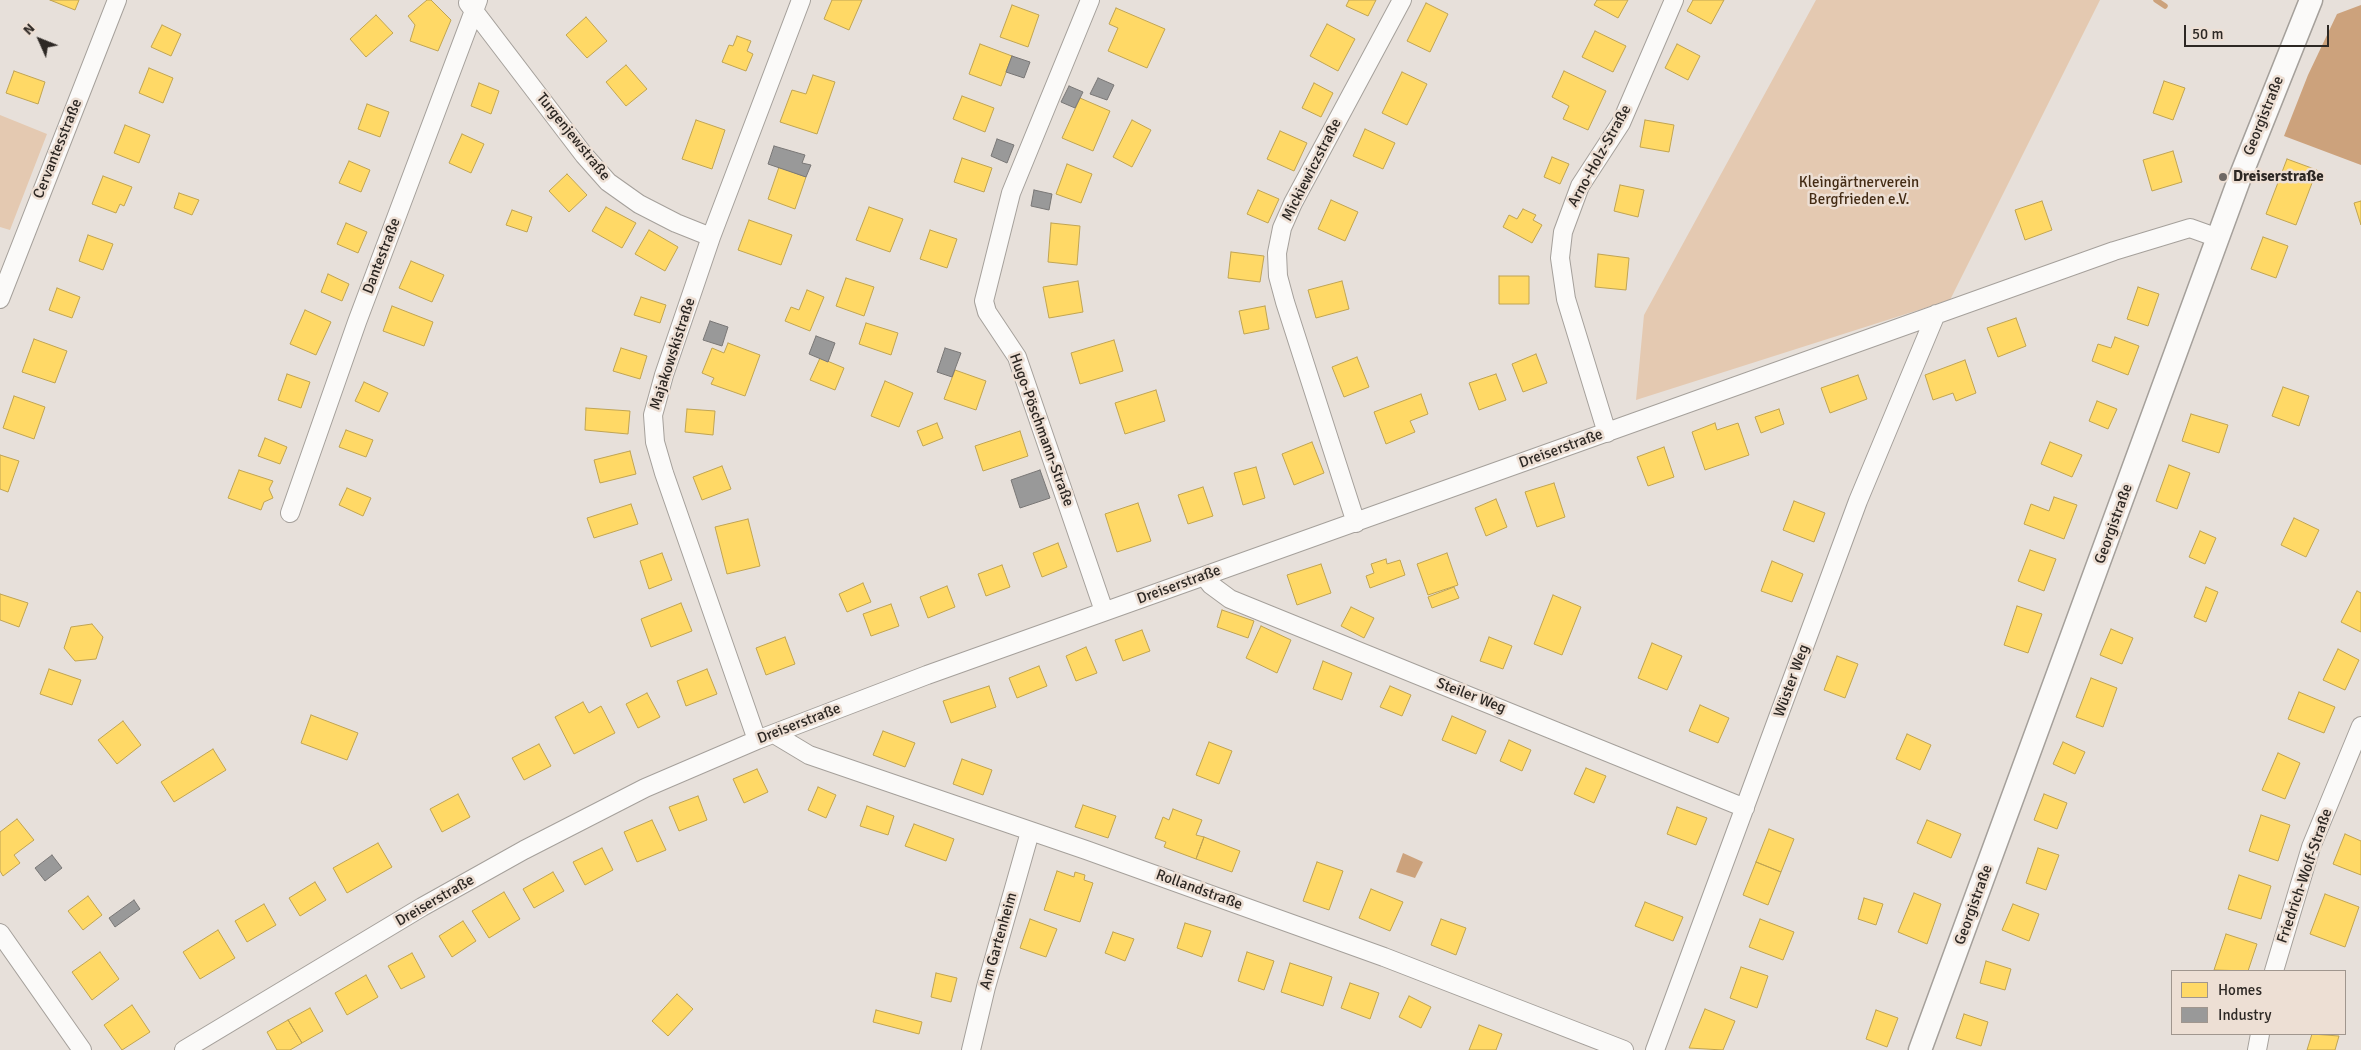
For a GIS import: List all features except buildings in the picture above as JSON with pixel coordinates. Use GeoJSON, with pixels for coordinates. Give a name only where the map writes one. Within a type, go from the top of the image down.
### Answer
{"type":"FeatureCollection","features":[{"type":"Feature","properties":{"kind":"street","name":"Cervantesstraße"},"geometry":{"type":"LineString","coordinates":[[0,299],[117,0]]}},
{"type":"Feature","properties":{"kind":"street","name":"Majakowskistraße"},"geometry":{"type":"LineString","coordinates":[[765,737],[664,473],[655,442],[653,415],[664,375],[711,236],[801,0]]}},
{"type":"Feature","properties":{"kind":"street","name":"Hugo-Pöschmann-Straße"},"geometry":{"type":"LineString","coordinates":[[1090,0],[1011,193],[984,302],[987,312],[1017,357],[1104,612]]}},
{"type":"Feature","properties":{"kind":"street","name":"Mickiewiczstraße"},"geometry":{"type":"LineString","coordinates":[[1356,523],[1285,302],[1278,276],[1277,253],[1282,228],[1293,203],[1402,0]]}},
{"type":"Feature","properties":{"kind":"street","name":"Arno-Holz-Straße"},"geometry":{"type":"LineString","coordinates":[[1607,433],[1566,299],[1560,258],[1563,232],[1580,186],[1621,122],[1674,0]]}},
{"type":"Feature","properties":{"kind":"street","name":"Georgistraße"},"geometry":{"type":"LineString","coordinates":[[1920,1050],[2218,238],[2311,0]]}},
{"type":"Feature","properties":{"kind":"street","name":"Turgenjewstraße"},"geometry":{"type":"LineString","coordinates":[[473,3],[584,155],[608,182],[639,204],[676,223],[711,236]]}},
{"type":"Feature","properties":{"kind":"street","name":"Dantestraße"},"geometry":{"type":"LineString","coordinates":[[290,512],[473,3]]}},
{"type":"Feature","properties":{"kind":"street","name":"Dreiserstraße"},"geometry":{"type":"LineString","coordinates":[[184,1050],[422,907],[524,850],[645,788],[765,737],[927,675],[2114,251],[2190,228],[2218,238]]}},
{"type":"Feature","properties":{"kind":"street","name":"Wüster Weg"},"geometry":{"type":"LineString","coordinates":[[1655,1050],[1858,501],[1936,314]]}},
{"type":"Feature","properties":{"kind":"street","name":"Steiler Weg"},"geometry":{"type":"LineString","coordinates":[[1204,576],[1211,585],[1230,599],[1745,808]]}},
{"type":"Feature","properties":{"kind":"street","name":"Friedrich-Wolf-Straße"},"geometry":{"type":"LineString","coordinates":[[2274,970],[2311,848],[2361,726]]}},
{"type":"Feature","properties":{"kind":"street","name":"Rollandstraße"},"geometry":{"type":"LineString","coordinates":[[765,737],[809,756],[1095,853],[1384,957],[1624,1050]]}},
{"type":"Feature","properties":{"kind":"street","name":"Am Gartenheim"},"geometry":{"type":"LineString","coordinates":[[970,1050],[1030,832]]}},
{"type":"Feature","properties":{"kind":"street"},"geometry":{"type":"LineString","coordinates":[[0,933],[82,1050]]}},
{"type":"Feature","properties":{"kind":"street"},"geometry":{"type":"LineString","coordinates":[[2257,1050],[2260,1035]]}},
{"type":"Feature","properties":{"kind":"green space","name":"Kleingärtnerverein Bergfrieden e.V."},"geometry":{"type":"Polygon","coordinates":[[[1816,0],[2100,0],[1950,300],[1636,400],[1644,315],[1816,0]]]}},
{"type":"Feature","properties":{"kind":"green space"},"geometry":{"type":"Polygon","coordinates":[[[0,115],[47,134],[10,230],[0,227],[0,115]]]}},
{"type":"Feature","properties":{"kind":"shaded area"},"geometry":{"type":"Polygon","coordinates":[[[2361,5],[2361,165],[2284,136],[2308,75],[2337,14],[2361,5]]]}},
{"type":"Feature","properties":{"kind":"shaded area"},"geometry":{"type":"Polygon","coordinates":[[[1403,853],[1423,862],[1415,878],[1396,872],[1403,853]]]}},
{"type":"Feature","properties":{"kind":"waterway"},"geometry":{"type":"LineString","coordinates":[[2156,0],[2165,6]]}},
{"type":"Feature","properties":{"kind":"place","name":"Dreiserstraße"},"geometry":{"type":"Point","coordinates":[2223,177]}}]}
